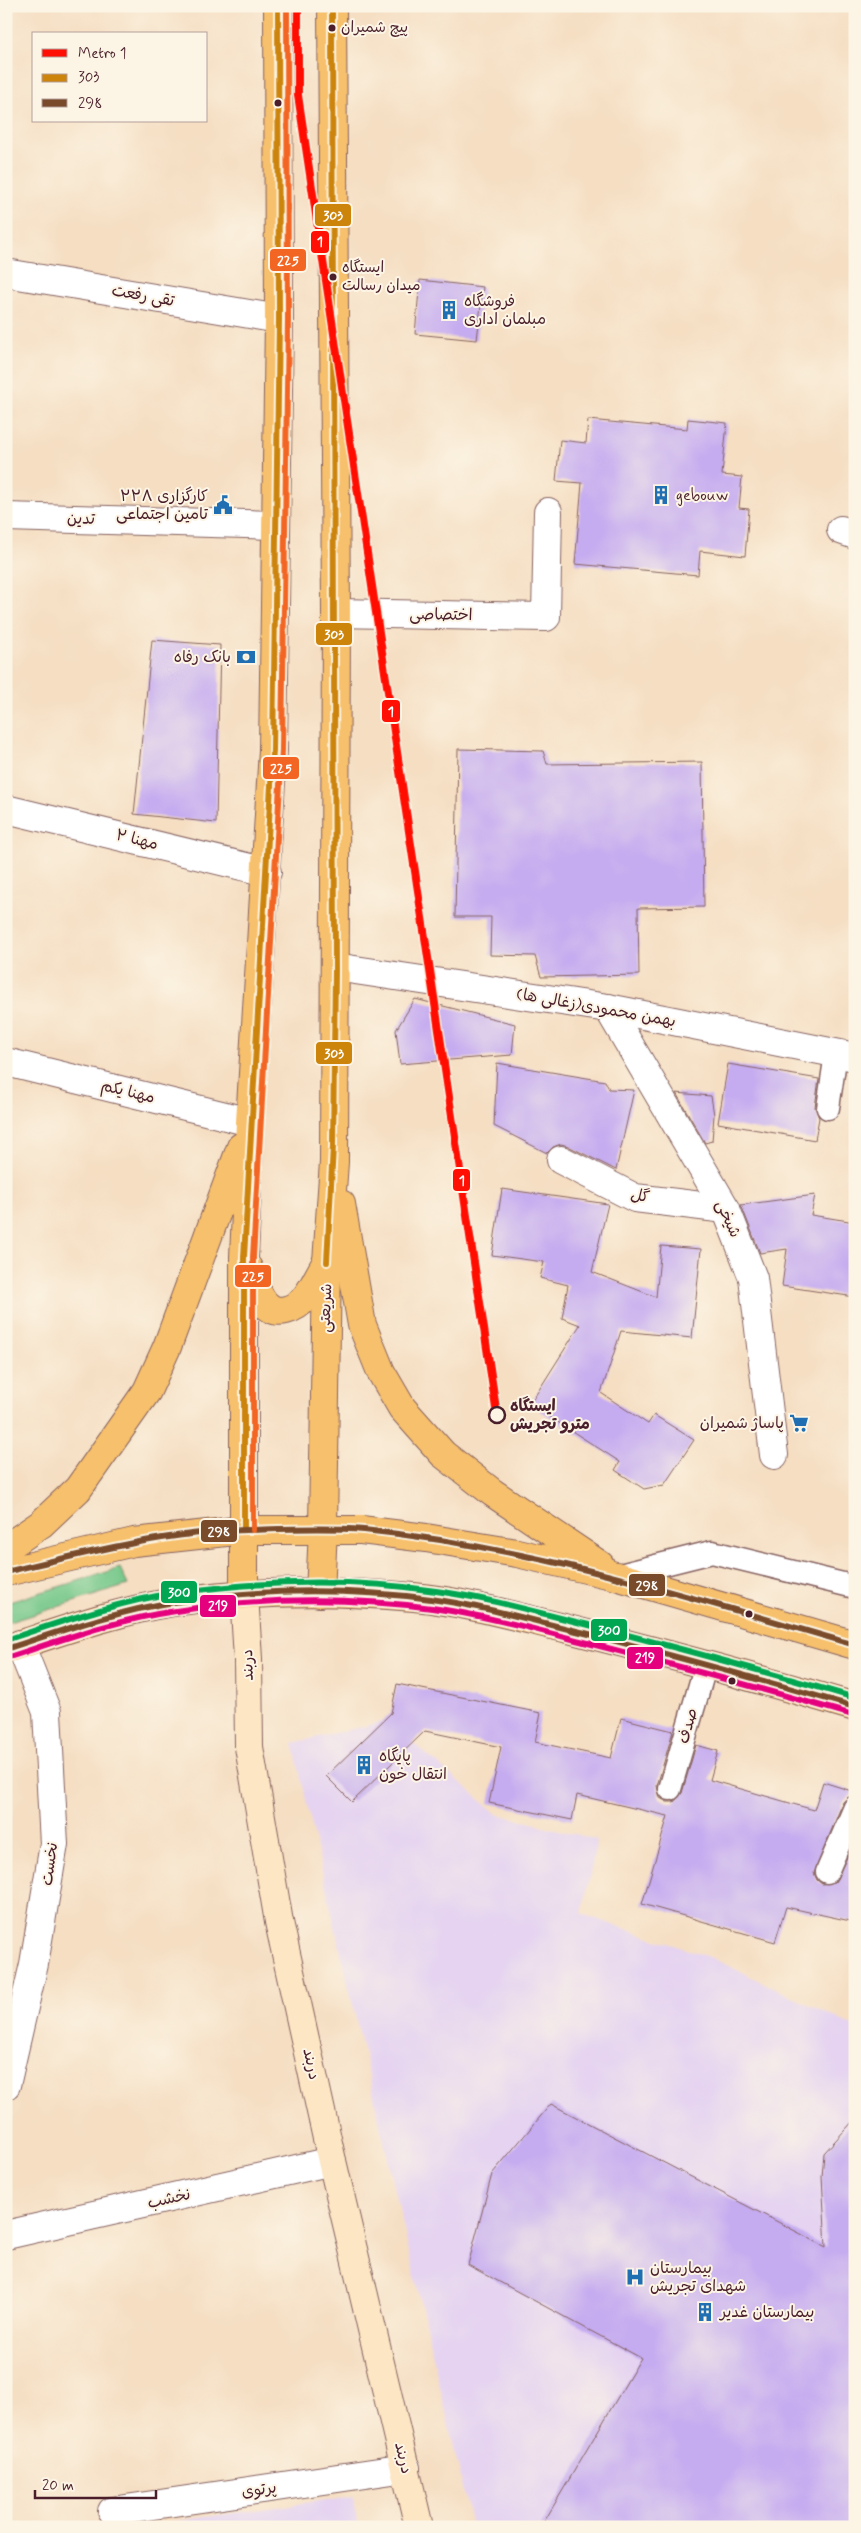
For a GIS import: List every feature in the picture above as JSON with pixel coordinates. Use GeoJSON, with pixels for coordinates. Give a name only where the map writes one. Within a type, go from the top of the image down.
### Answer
{"type":"FeatureCollection","features":[{"type":"Feature","properties":{"kind":"main road"},"geometry":{"type":"LineString","coordinates":[[244,1594],[244,1257],[250,1122],[267,872],[273,750],[279,319],[278,6]]}},
{"type":"Feature","properties":{"kind":"main road","name":"شریعتی"},"geometry":{"type":"LineString","coordinates":[[320,1593],[323,1530],[327,1262],[334,1162],[336,612],[332,6]]}},
{"type":"Feature","properties":{"kind":"main road"},"geometry":{"type":"LineString","coordinates":[[6,1548],[41,1524],[78,1489],[147,1391],[167,1348],[250,1122]]}},
{"type":"Feature","properties":{"kind":"main road"},"geometry":{"type":"LineString","coordinates":[[334,1162],[362,1325],[381,1372],[402,1408],[443,1454],[486,1487],[616,1576]]}},
{"type":"Feature","properties":{"kind":"main road"},"geometry":{"type":"LineString","coordinates":[[244,1257],[257,1293],[267,1307],[281,1311],[293,1308],[305,1298],[327,1262]]}},
{"type":"Feature","properties":{"kind":"main road"},"geometry":{"type":"LineString","coordinates":[[6,1572],[134,1542],[244,1530],[361,1530],[489,1548],[616,1576],[855,1645]]}},
{"type":"Feature","properties":{"kind":"main road"},"geometry":{"type":"LineString","coordinates":[[13,1647],[130,1611],[175,1602],[244,1594],[320,1593],[416,1597],[472,1607],[706,1664],[855,1707]]}},
{"type":"Feature","properties":{"kind":"main road","name":"دربند"},"geometry":{"type":"LineString","coordinates":[[244,1594],[248,1659],[248,1747],[279,1922],[332,2161],[419,2527]]}},
{"type":"Feature","properties":{"kind":"street","name":"تقی رفعت"},"geometry":{"type":"LineString","coordinates":[[6,273],[279,319]]}},
{"type":"Feature","properties":{"kind":"street","name":"اختصاصی"},"geometry":{"type":"LineString","coordinates":[[336,612],[546,618],[548,512]]}},
{"type":"Feature","properties":{"kind":"street","name":"تدین"},"geometry":{"type":"LineString","coordinates":[[6,516],[276,525]]}},
{"type":"Feature","properties":{"kind":"street","name":"مهنا ۲"},"geometry":{"type":"LineString","coordinates":[[6,809],[267,872]]}},
{"type":"Feature","properties":{"kind":"street","name":"بهمن محمودی(زغالی ها)"},"geometry":{"type":"LineString","coordinates":[[335,968],[608,1008],[846,1055]]}},
{"type":"Feature","properties":{"kind":"street","name":"شیخی"},"geometry":{"type":"LineString","coordinates":[[608,1008],[726,1209],[753,1278],[774,1455]]}},
{"type":"Feature","properties":{"kind":"street","name":"مهنا یکم"},"geometry":{"type":"LineString","coordinates":[[6,1062],[250,1122]]}},
{"type":"Feature","properties":{"kind":"street","name":"گل"},"geometry":{"type":"LineString","coordinates":[[561,1160],[635,1198],[726,1209]]}},
{"type":"Feature","properties":{"kind":"street","name":"نخست"},"geometry":{"type":"LineString","coordinates":[[6,2085],[34,1964],[54,1844],[47,1712],[13,1647]]}},
{"type":"Feature","properties":{"kind":"street","name":"نخشب"},"geometry":{"type":"LineString","coordinates":[[6,2235],[332,2161]]}},
{"type":"Feature","properties":{"kind":"street","name":"پرتوی"},"geometry":{"type":"LineString","coordinates":[[112,2511],[406,2468]]}},
{"type":"Feature","properties":{"kind":"lane"},"geometry":{"type":"LineString","coordinates":[[828,1108],[846,1055]]}},
{"type":"Feature","properties":{"kind":"lane"},"geometry":{"type":"LineString","coordinates":[[616,1576],[712,1552],[855,1587]]}},
{"type":"Feature","properties":{"kind":"lane","name":"صدف"},"geometry":{"type":"LineString","coordinates":[[670,1789],[706,1664]]}},
{"type":"Feature","properties":{"kind":"lane"},"geometry":{"type":"LineString","coordinates":[[826,1872],[855,1806]]}},
{"type":"Feature","properties":{"kind":"shaded area","name":"بیمارستان شهدای تجریش"},"geometry":{"type":"Polygon","coordinates":[[[387,1721],[497,1814],[597,1840],[582,1914],[712,1958],[855,2027],[855,2527],[472,2527],[293,1743],[387,1721]]]}},
{"type":"Feature","properties":{"kind":"shaded area"},"geometry":{"type":"Polygon","coordinates":[[[354,2496],[358,2527],[135,2527],[354,2496]]]}},
{"type":"Feature","properties":{"kind":"green space"},"geometry":{"type":"Polygon","coordinates":[[[120,1568],[128,1585],[6,1623],[6,1603],[120,1568]]]}},
{"type":"Feature","properties":{"kind":"building","name":"فروشگاه مبلمان اداری"},"geometry":{"type":"Polygon","coordinates":[[[420,280],[483,287],[477,340],[415,334],[420,280]]]}},
{"type":"Feature","properties":{"kind":"building","name":"gebouw"},"geometry":{"type":"Polygon","coordinates":[[[688,419],[727,423],[722,475],[742,477],[739,508],[749,509],[745,556],[700,551],[698,575],[575,564],[582,483],[556,481],[560,440],[586,443],[588,420],[687,429],[688,419]]]}},
{"type":"Feature","properties":{"kind":"building"},"geometry":{"type":"Polygon","coordinates":[[[152,640],[220,645],[216,823],[134,814],[152,640]]]}},
{"type":"Feature","properties":{"kind":"building"},"geometry":{"type":"Polygon","coordinates":[[[458,749],[543,751],[547,764],[702,762],[704,907],[638,908],[639,975],[541,977],[535,956],[490,955],[491,917],[455,917],[458,749]]]}},
{"type":"Feature","properties":{"kind":"building"},"geometry":{"type":"Polygon","coordinates":[[[415,999],[515,1024],[512,1055],[400,1064],[396,1030],[415,999]]]}},
{"type":"Feature","properties":{"kind":"building"},"geometry":{"type":"Polygon","coordinates":[[[497,1063],[605,1081],[609,1089],[634,1090],[616,1170],[561,1144],[553,1147],[547,1153],[494,1126],[497,1063]]]}},
{"type":"Feature","properties":{"kind":"building"},"geometry":{"type":"Polygon","coordinates":[[[728,1064],[819,1079],[815,1107],[819,1118],[815,1140],[718,1123],[728,1064]]]}},
{"type":"Feature","properties":{"kind":"building"},"geometry":{"type":"Polygon","coordinates":[[[676,1093],[711,1096],[714,1115],[712,1141],[705,1143],[676,1093]]]}},
{"type":"Feature","properties":{"kind":"building"},"geometry":{"type":"Polygon","coordinates":[[[502,1189],[608,1204],[592,1272],[656,1297],[661,1246],[701,1249],[692,1338],[621,1331],[601,1393],[648,1424],[654,1415],[694,1440],[664,1485],[644,1489],[615,1470],[620,1462],[530,1404],[580,1325],[562,1318],[568,1285],[540,1278],[544,1262],[492,1255],[502,1189]]]}},
{"type":"Feature","properties":{"kind":"building"},"geometry":{"type":"Polygon","coordinates":[[[815,1195],[811,1215],[855,1222],[855,1297],[782,1286],[787,1249],[760,1253],[741,1205],[815,1195]]]}},
{"type":"Feature","properties":{"kind":"building"},"geometry":{"type":"Polygon","coordinates":[[[397,1684],[541,1713],[535,1742],[611,1758],[621,1718],[673,1731],[657,1786],[660,1798],[667,1802],[674,1802],[682,1793],[696,1745],[718,1751],[710,1780],[814,1810],[823,1782],[855,1792],[843,1802],[814,1873],[817,1880],[822,1884],[835,1882],[855,1841],[855,1922],[786,1907],[775,1942],[642,1904],[668,1816],[577,1795],[572,1820],[489,1803],[501,1747],[425,1731],[352,1802],[326,1776],[391,1713],[397,1684]]]}},
{"type":"Feature","properties":{"kind":"building","name":"بیمارستان غدیر"},"geometry":{"type":"Polygon","coordinates":[[[551,2104],[826,2247],[822,2177],[824,2153],[855,2119],[855,2527],[541,2527],[641,2358],[468,2265],[492,2174],[551,2104]]]}},
{"type":"Feature","properties":{"kind":"metro line","name":"1"},"geometry":{"type":"LineString","coordinates":[[298,6],[298,95],[497,1415]]}},
{"type":"Feature","properties":{"kind":"transit line","name":"303"},"geometry":{"type":"LineString","coordinates":[[244,1530],[244,1257],[273,750],[279,319],[278,6]]}},
{"type":"Feature","properties":{"kind":"transit line","name":"225"},"geometry":{"type":"LineString","coordinates":[[253,1530],[253,1257],[282,750],[288,319],[287,6]]}},
{"type":"Feature","properties":{"kind":"transit line","name":"303"},"geometry":{"type":"LineString","coordinates":[[327,1262],[333,1146],[335,970],[332,6]]}},
{"type":"Feature","properties":{"kind":"transit line","name":"298"},"geometry":{"type":"LineString","coordinates":[[6,1572],[125,1545],[185,1535],[275,1529],[320,1528],[364,1530],[427,1538],[550,1561],[673,1592],[855,1645]]}},
{"type":"Feature","properties":{"kind":"transit line","name":"300"},"geometry":{"type":"LineString","coordinates":[[6,1640],[110,1607],[174,1593],[272,1584],[371,1584],[455,1594],[513,1606],[689,1651],[855,1698]]}},
{"type":"Feature","properties":{"kind":"transit line","name":"298"},"geometry":{"type":"LineString","coordinates":[[6,1649],[110,1616],[174,1602],[270,1592],[335,1592],[399,1595],[431,1599],[508,1614],[754,1678],[855,1707]]}},
{"type":"Feature","properties":{"kind":"transit line","name":"219"},"geometry":{"type":"LineString","coordinates":[[9,1657],[113,1624],[176,1611],[271,1601],[304,1600],[400,1604],[470,1614],[508,1623],[685,1668],[853,1715]]}},
{"type":"Feature","properties":{"kind":"place","name":"پیچ شمیران"},"geometry":{"type":"Point","coordinates":[332,28]}},
{"type":"Feature","properties":{"kind":"place","name":"ایستگاه میدان رسالت"},"geometry":{"type":"Point","coordinates":[333,277]}},
{"type":"Feature","properties":{"kind":"place","name":"فروشگاه مبلمان اداری"},"geometry":{"type":"Point","coordinates":[449,310]}},
{"type":"Feature","properties":{"kind":"place","name":"gebouw"},"geometry":{"type":"Point","coordinates":[661,495]}},
{"type":"Feature","properties":{"kind":"place","name":"کارگزاری ٣٣٨ تامین اجتماعی"},"geometry":{"type":"Point","coordinates":[223,505]}},
{"type":"Feature","properties":{"kind":"place","name":"بانک رفاه"},"geometry":{"type":"Point","coordinates":[246,657]}},
{"type":"Feature","properties":{"kind":"place","name":"ایستگاه مترو تجریش"},"geometry":{"type":"Point","coordinates":[497,1415]}},
{"type":"Feature","properties":{"kind":"place","name":"پاساژ شمیران"},"geometry":{"type":"Point","coordinates":[799,1423]}},
{"type":"Feature","properties":{"kind":"place","name":"پایگاه انتقال خون"},"geometry":{"type":"Point","coordinates":[364,1765]}},
{"type":"Feature","properties":{"kind":"place","name":"بیمارستان شهدای تجریش"},"geometry":{"type":"Point","coordinates":[635,2277]}},
{"type":"Feature","properties":{"kind":"place","name":"بیمارستان غدیر"},"geometry":{"type":"Point","coordinates":[705,2312]}}]}
